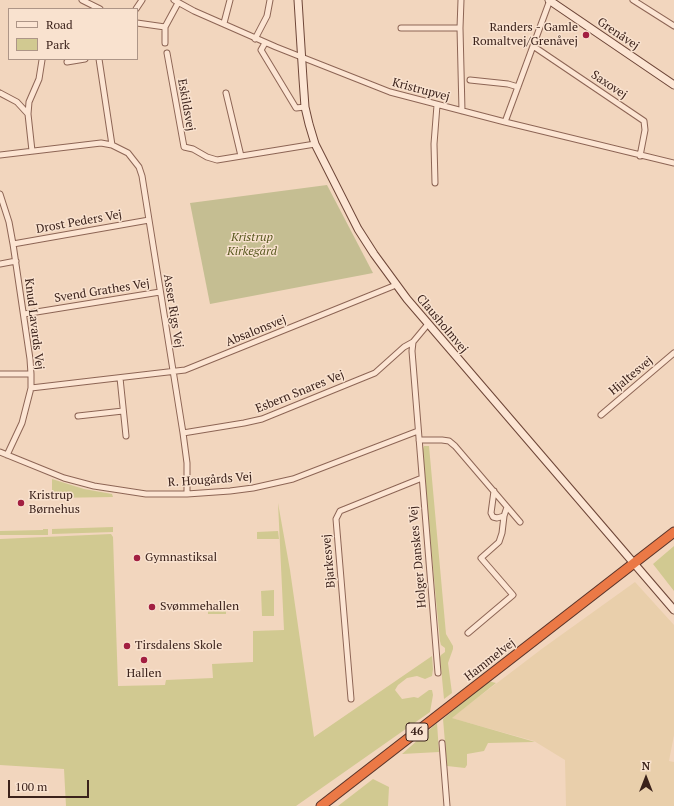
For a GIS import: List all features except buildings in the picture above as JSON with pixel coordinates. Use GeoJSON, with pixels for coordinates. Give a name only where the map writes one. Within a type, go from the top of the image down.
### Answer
{"type":"FeatureCollection","features":[{"type":"Feature","properties":{"kind":"highway","name":"Hammelvej"},"geometry":{"type":"LineString","coordinates":[[321,806],[674,532]]}},
{"type":"Feature","properties":{"kind":"street"},"geometry":{"type":"LineString","coordinates":[[82,0],[98,8]]}},
{"type":"Feature","properties":{"kind":"street"},"geometry":{"type":"LineString","coordinates":[[224,23],[230,0]]}},
{"type":"Feature","properties":{"kind":"street"},"geometry":{"type":"LineString","coordinates":[[255,39],[267,16],[270,0]]}},
{"type":"Feature","properties":{"kind":"street","name":"Clausholmvej"},"geometry":{"type":"LineString","coordinates":[[298,0],[305,106],[309,124],[315,144],[358,229],[396,285],[428,324],[674,610]]}},
{"type":"Feature","properties":{"kind":"street"},"geometry":{"type":"LineString","coordinates":[[461,0],[460,28],[462,111]]}},
{"type":"Feature","properties":{"kind":"street"},"geometry":{"type":"LineString","coordinates":[[504,122],[550,0]]}},
{"type":"Feature","properties":{"kind":"street","name":"Grenåvej"},"geometry":{"type":"LineString","coordinates":[[550,0],[674,85]]}},
{"type":"Feature","properties":{"kind":"street"},"geometry":{"type":"LineString","coordinates":[[633,0],[674,26]]}},
{"type":"Feature","properties":{"kind":"street"},"geometry":{"type":"LineString","coordinates":[[165,43],[165,27],[176,1]]}},
{"type":"Feature","properties":{"kind":"street","name":"Kristrupvej"},"geometry":{"type":"LineString","coordinates":[[176,1],[255,39],[390,92],[504,122],[674,163]]}},
{"type":"Feature","properties":{"kind":"street"},"geometry":{"type":"LineString","coordinates":[[138,23],[165,27]]}},
{"type":"Feature","properties":{"kind":"street"},"geometry":{"type":"LineString","coordinates":[[401,28],[460,28]]}},
{"type":"Feature","properties":{"kind":"street"},"geometry":{"type":"LineString","coordinates":[[265,42],[261,50],[296,108],[305,106]]}},
{"type":"Feature","properties":{"kind":"street","name":"Saxovej"},"geometry":{"type":"LineString","coordinates":[[533,46],[644,121],[645,130],[640,156]]}},
{"type":"Feature","properties":{"kind":"street","name":"Eskildsvej"},"geometry":{"type":"LineString","coordinates":[[167,53],[184,147],[193,149],[217,160],[315,144]]}},
{"type":"Feature","properties":{"kind":"street"},"geometry":{"type":"LineString","coordinates":[[32,151],[28,114],[30,102],[39,79],[42,60]]}},
{"type":"Feature","properties":{"kind":"street"},"geometry":{"type":"LineString","coordinates":[[67,62],[79,60]]}},
{"type":"Feature","properties":{"kind":"street"},"geometry":{"type":"LineString","coordinates":[[99,60],[112,145]]}},
{"type":"Feature","properties":{"kind":"street"},"geometry":{"type":"LineString","coordinates":[[470,80],[508,84],[518,87]]}},
{"type":"Feature","properties":{"kind":"street"},"geometry":{"type":"LineString","coordinates":[[0,93],[16,102],[28,114]]}},
{"type":"Feature","properties":{"kind":"street"},"geometry":{"type":"LineString","coordinates":[[226,93],[241,156]]}},
{"type":"Feature","properties":{"kind":"street"},"geometry":{"type":"LineString","coordinates":[[435,183],[434,144],[437,105]]}},
{"type":"Feature","properties":{"kind":"street","name":"Asser Rigs Vej"},"geometry":{"type":"LineString","coordinates":[[0,155],[101,143],[112,145],[128,154],[139,168],[142,176],[184,433],[187,462],[187,494]]}},
{"type":"Feature","properties":{"kind":"street","name":"Knud Lavards Vej"},"geometry":{"type":"LineString","coordinates":[[0,194],[8,222],[16,261],[31,374],[31,388],[22,423],[7,455]]}},
{"type":"Feature","properties":{"kind":"street","name":"Drost Peders Vej"},"geometry":{"type":"LineString","coordinates":[[13,244],[149,220]]}},
{"type":"Feature","properties":{"kind":"street"},"geometry":{"type":"LineString","coordinates":[[0,264],[16,261]]}},
{"type":"Feature","properties":{"kind":"street","name":"Absalonsvej"},"geometry":{"type":"LineString","coordinates":[[31,388],[173,373],[193,367],[396,285]]}},
{"type":"Feature","properties":{"kind":"street","name":"Svend Grathes Vej"},"geometry":{"type":"LineString","coordinates":[[24,314],[160,292]]}},
{"type":"Feature","properties":{"kind":"street"},"geometry":{"type":"LineString","coordinates":[[413,342],[428,324]]}},
{"type":"Feature","properties":{"kind":"street","name":"Holger Danskes Vej"},"geometry":{"type":"LineString","coordinates":[[413,342],[412,351],[418,431],[438,673]]}},
{"type":"Feature","properties":{"kind":"street","name":"Esbern Snares Vej"},"geometry":{"type":"LineString","coordinates":[[184,433],[262,419],[375,372],[404,347],[413,342]]}},
{"type":"Feature","properties":{"kind":"street","name":"Hjaltesvej"},"geometry":{"type":"LineString","coordinates":[[600,415],[674,353]]}},
{"type":"Feature","properties":{"kind":"street"},"geometry":{"type":"LineString","coordinates":[[0,374],[31,374]]}},
{"type":"Feature","properties":{"kind":"street"},"geometry":{"type":"LineString","coordinates":[[120,378],[126,436]]}},
{"type":"Feature","properties":{"kind":"street"},"geometry":{"type":"LineString","coordinates":[[78,416],[123,411]]}},
{"type":"Feature","properties":{"kind":"street","name":"R. Hougårds Vej"},"geometry":{"type":"LineString","coordinates":[[0,452],[64,478],[94,486],[146,494],[187,494],[252,488],[293,479],[418,431]]}},
{"type":"Feature","properties":{"kind":"street"},"geometry":{"type":"LineString","coordinates":[[419,440],[449,441],[455,446],[520,522]]}},
{"type":"Feature","properties":{"kind":"street","name":"Bjarkesvej"},"geometry":{"type":"LineString","coordinates":[[351,699],[336,519],[340,512],[422,478]]}},
{"type":"Feature","properties":{"kind":"street"},"geometry":{"type":"LineString","coordinates":[[494,491],[491,513],[493,517],[497,518],[504,516]]}},
{"type":"Feature","properties":{"kind":"street"},"geometry":{"type":"LineString","coordinates":[[468,633],[513,595],[481,558],[498,542],[502,534],[504,516],[507,507]]}},
{"type":"Feature","properties":{"kind":"street"},"geometry":{"type":"LineString","coordinates":[[442,743],[447,806]]}},
{"type":"Feature","properties":{"kind":"shaded area"},"geometry":{"type":"Polygon","coordinates":[[[635,582],[674,625],[674,735],[669,761],[674,762],[674,806],[566,806],[565,760],[534,741],[451,718],[543,648],[635,582]]]}},
{"type":"Feature","properties":{"kind":"green space","name":"Kristrup Kirkegård"},"geometry":{"type":"Polygon","coordinates":[[[327,185],[373,273],[210,304],[190,203],[327,185]]]}},
{"type":"Feature","properties":{"kind":"green space"},"geometry":{"type":"Polygon","coordinates":[[[424,446],[429,446],[446,634],[453,646],[448,663],[452,693],[444,699],[440,657],[445,652],[445,648],[441,645],[440,641],[422,453],[424,446]]]}},
{"type":"Feature","properties":{"kind":"green space"},"geometry":{"type":"Polygon","coordinates":[[[52,479],[84,489],[112,494],[113,497],[52,498],[52,479]]]}},
{"type":"Feature","properties":{"kind":"green space","name":"Tirsdalens Skole"},"geometry":{"type":"Polygon","coordinates":[[[278,503],[290,570],[314,737],[432,656],[432,676],[425,679],[417,676],[407,678],[398,685],[395,690],[402,699],[414,697],[418,698],[429,690],[432,690],[433,695],[430,712],[296,806],[66,806],[64,769],[0,765],[0,539],[111,534],[113,537],[118,686],[165,685],[166,680],[213,678],[212,664],[253,662],[253,631],[284,630],[278,503]]]}},
{"type":"Feature","properties":{"kind":"green space"},"geometry":{"type":"Polygon","coordinates":[[[113,527],[113,532],[52,534],[52,529],[113,527]]]}},
{"type":"Feature","properties":{"kind":"green space"},"geometry":{"type":"Polygon","coordinates":[[[48,529],[48,535],[0,535],[0,531],[48,529]]]}},
{"type":"Feature","properties":{"kind":"green space"},"geometry":{"type":"Polygon","coordinates":[[[278,531],[279,539],[257,539],[257,532],[278,531]]]}},
{"type":"Feature","properties":{"kind":"green space"},"geometry":{"type":"Polygon","coordinates":[[[674,546],[674,591],[653,564],[674,546]]]}},
{"type":"Feature","properties":{"kind":"green space"},"geometry":{"type":"Polygon","coordinates":[[[274,590],[274,616],[262,616],[261,591],[274,590]]]}},
{"type":"Feature","properties":{"kind":"green space"},"geometry":{"type":"Polygon","coordinates":[[[226,604],[226,614],[208,614],[208,605],[226,604]]]}},
{"type":"Feature","properties":{"kind":"green space"},"geometry":{"type":"Polygon","coordinates":[[[488,681],[496,683],[452,718],[535,742],[488,743],[484,751],[467,754],[467,765],[465,768],[447,766],[443,719],[488,681]]]}},
{"type":"Feature","properties":{"kind":"green space"},"geometry":{"type":"Polygon","coordinates":[[[437,723],[439,752],[402,754],[437,723]]]}},
{"type":"Feature","properties":{"kind":"green space"},"geometry":{"type":"Polygon","coordinates":[[[373,779],[389,787],[388,806],[338,806],[373,779]]]}},
{"type":"Feature","properties":{"kind":"place","name":"Randers - Gamle Romaltvej/Grenåvej"},"geometry":{"type":"Point","coordinates":[586,35]}},
{"type":"Feature","properties":{"kind":"place","name":"Kristrup Børnehus"},"geometry":{"type":"Point","coordinates":[21,503]}},
{"type":"Feature","properties":{"kind":"place","name":"Gymnastiksal"},"geometry":{"type":"Point","coordinates":[137,558]}},
{"type":"Feature","properties":{"kind":"place","name":"Svømmehallen"},"geometry":{"type":"Point","coordinates":[152,607]}},
{"type":"Feature","properties":{"kind":"place","name":"Tirsdalens Skole"},"geometry":{"type":"Point","coordinates":[127,646]}},
{"type":"Feature","properties":{"kind":"place","name":"Hallen"},"geometry":{"type":"Point","coordinates":[144,660]}}]}
